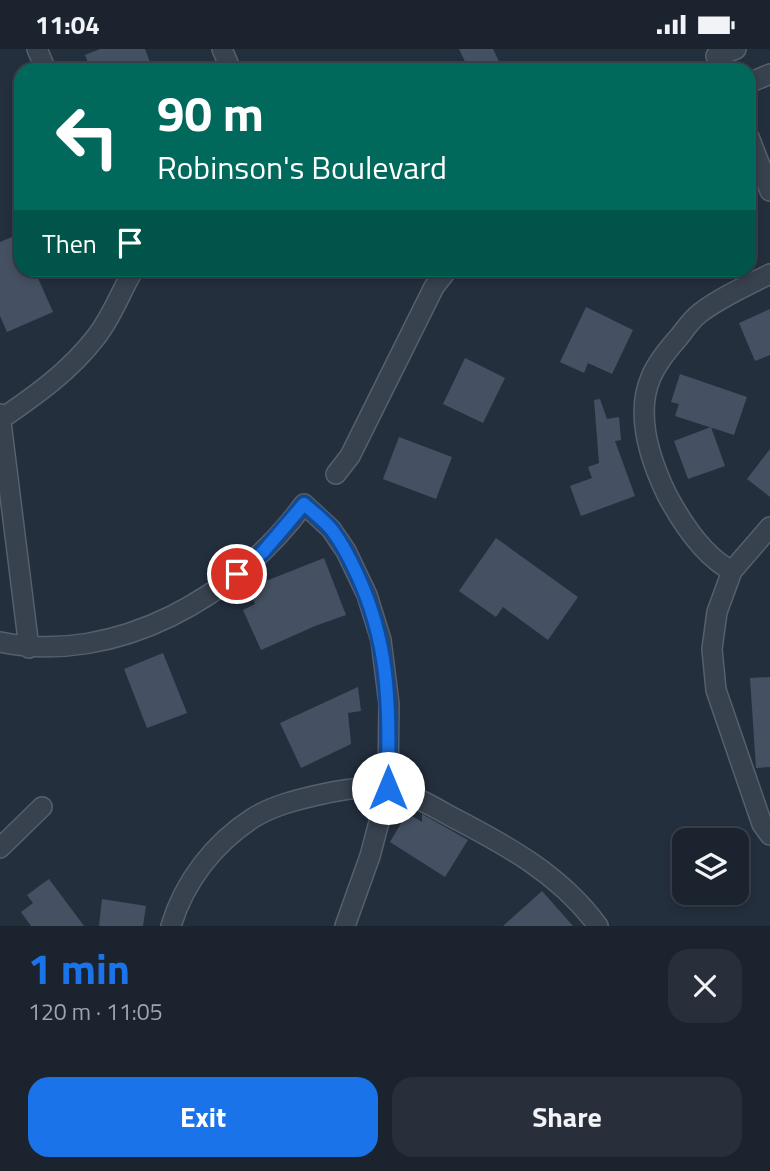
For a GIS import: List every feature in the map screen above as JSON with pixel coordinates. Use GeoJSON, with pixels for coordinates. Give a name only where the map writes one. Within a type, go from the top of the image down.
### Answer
{"type":"FeatureCollection","features":[{"type":"Feature","properties":{"kind":"street"},"geometry":{"type":"LineString","coordinates":[[719,63],[736,49]]}},
{"type":"Feature","properties":{"kind":"street"},"geometry":{"type":"LineString","coordinates":[[756,155],[770,191]]}},
{"type":"Feature","properties":{"kind":"street"},"geometry":{"type":"LineString","coordinates":[[732,571],[718,564],[696,540],[673,506],[656,472],[643,407],[651,376],[671,345],[698,314],[733,292],[770,274]]}},
{"type":"Feature","properties":{"kind":"street"},"geometry":{"type":"LineString","coordinates":[[29,648],[0,416],[40,392],[72,365],[98,335],[129,277]]}},
{"type":"Feature","properties":{"kind":"street"},"geometry":{"type":"LineString","coordinates":[[336,474],[350,456],[434,287],[442,277]]}},
{"type":"Feature","properties":{"kind":"street"},"geometry":{"type":"LineString","coordinates":[[0,642],[29,648],[85,645],[133,633],[183,610],[237,574],[263,552],[304,504],[331,529],[346,551],[367,595],[381,640],[389,704],[388,788],[370,856],[345,926]]}},
{"type":"Feature","properties":{"kind":"street"},"geometry":{"type":"LineString","coordinates":[[770,527],[732,571],[717,612],[712,649],[716,690],[761,824],[770,835]]}},
{"type":"Feature","properties":{"kind":"street"},"geometry":{"type":"LineString","coordinates":[[171,926],[177,906],[196,873],[220,844],[254,817],[293,801],[338,790],[388,788],[430,805],[539,867],[582,904],[598,926]]}},
{"type":"Feature","properties":{"kind":"street"},"geometry":{"type":"LineString","coordinates":[[0,848],[42,807]]}},
{"type":"Feature","properties":{"kind":"building"},"geometry":{"type":"Polygon","coordinates":[[[100,49],[145,49],[150,63],[88,63],[85,55],[100,49]]]}},
{"type":"Feature","properties":{"kind":"building"},"geometry":{"type":"Polygon","coordinates":[[[459,49],[493,49],[500,63],[466,63],[459,49]]]}},
{"type":"Feature","properties":{"kind":"building"},"geometry":{"type":"Polygon","coordinates":[[[14,236],[14,277],[38,277],[53,312],[7,332],[0,316],[0,242],[14,236]]]}},
{"type":"Feature","properties":{"kind":"building"},"geometry":{"type":"Polygon","coordinates":[[[586,307],[633,330],[612,374],[588,363],[584,373],[560,362],[586,307]]]}},
{"type":"Feature","properties":{"kind":"building"},"geometry":{"type":"Polygon","coordinates":[[[770,309],[770,355],[755,361],[739,323],[770,309]]]}},
{"type":"Feature","properties":{"kind":"building"},"geometry":{"type":"Polygon","coordinates":[[[465,358],[505,378],[483,423],[443,404],[465,358]]]}},
{"type":"Feature","properties":{"kind":"building"},"geometry":{"type":"Polygon","coordinates":[[[680,374],[747,397],[734,435],[675,416],[679,404],[671,402],[680,374]]]}},
{"type":"Feature","properties":{"kind":"building"},"geometry":{"type":"Polygon","coordinates":[[[600,399],[607,419],[619,417],[621,440],[615,441],[635,496],[581,516],[570,486],[592,478],[588,467],[599,463],[594,400],[600,399]]]}},
{"type":"Feature","properties":{"kind":"building"},"geometry":{"type":"Polygon","coordinates":[[[711,427],[725,466],[688,479],[674,441],[711,427]]]}},
{"type":"Feature","properties":{"kind":"building"},"geometry":{"type":"Polygon","coordinates":[[[399,437],[452,457],[436,499],[383,479],[399,437]]]}},
{"type":"Feature","properties":{"kind":"building"},"geometry":{"type":"Polygon","coordinates":[[[770,449],[770,497],[747,479],[770,449]]]}},
{"type":"Feature","properties":{"kind":"building"},"geometry":{"type":"Polygon","coordinates":[[[496,538],[578,597],[548,640],[503,607],[496,617],[459,591],[496,538]]]}},
{"type":"Feature","properties":{"kind":"building"},"geometry":{"type":"Polygon","coordinates":[[[324,558],[346,615],[261,650],[243,610],[255,604],[248,588],[324,558]]]}},
{"type":"Feature","properties":{"kind":"building"},"geometry":{"type":"Polygon","coordinates":[[[163,653],[187,713],[147,728],[124,669],[163,653]]]}},
{"type":"Feature","properties":{"kind":"building"},"geometry":{"type":"Polygon","coordinates":[[[770,677],[770,767],[756,768],[750,678],[770,677]]]}},
{"type":"Feature","properties":{"kind":"building"},"geometry":{"type":"Polygon","coordinates":[[[358,687],[361,711],[348,713],[351,744],[301,768],[280,723],[358,687]]]}},
{"type":"Feature","properties":{"kind":"building"},"geometry":{"type":"Polygon","coordinates":[[[407,813],[422,822],[422,814],[468,840],[445,877],[390,842],[407,813]]]}},
{"type":"Feature","properties":{"kind":"building"},"geometry":{"type":"Polygon","coordinates":[[[49,879],[84,926],[31,926],[21,912],[33,903],[27,895],[49,879]]]}},
{"type":"Feature","properties":{"kind":"building"},"geometry":{"type":"Polygon","coordinates":[[[542,891],[573,926],[503,926],[542,891]]]}},
{"type":"Feature","properties":{"kind":"building"},"geometry":{"type":"Polygon","coordinates":[[[102,899],[146,906],[143,926],[99,926],[102,899]]]}},
{"type":"Feature","properties":{"kind":"route"},"geometry":{"type":"LineString","coordinates":[[237,574],[263,552],[304,504],[331,529],[346,551],[367,595],[381,640],[389,704],[388,788]]}}]}
